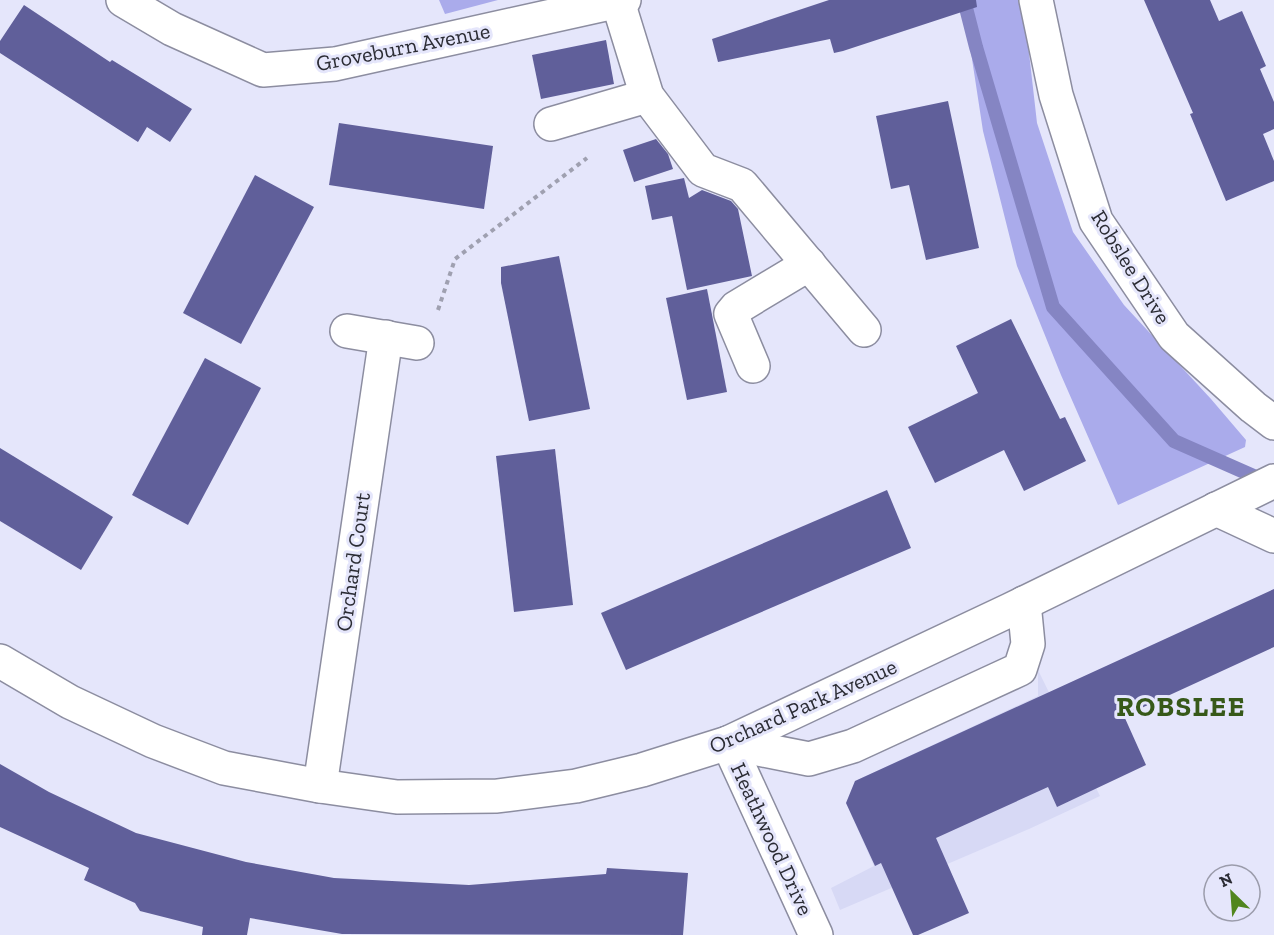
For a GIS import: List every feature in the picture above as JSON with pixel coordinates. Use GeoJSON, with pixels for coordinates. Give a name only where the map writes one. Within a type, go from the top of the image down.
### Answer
{"type":"FeatureCollection","features":[{"type":"Feature","properties":{"kind":"street","name":"Groveburn Avenue"},"geometry":{"type":"LineString","coordinates":[[123,0],[174,15],[263,70],[335,64],[621,1]]}},
{"type":"Feature","properties":{"kind":"street","name":"Robslee Drive"},"geometry":{"type":"LineString","coordinates":[[1036,0],[1056,95],[1096,221],[1174,336],[1274,423]]}},
{"type":"Feature","properties":{"kind":"street"},"geometry":{"type":"LineString","coordinates":[[621,1],[647,96],[703,170],[742,185],[864,330]]}},
{"type":"Feature","properties":{"kind":"street"},"geometry":{"type":"LineString","coordinates":[[551,124],[647,96]]}},
{"type":"Feature","properties":{"kind":"street"},"geometry":{"type":"LineString","coordinates":[[753,366],[731,314],[736,308],[809,264]]}},
{"type":"Feature","properties":{"kind":"street"},"geometry":{"type":"LineString","coordinates":[[347,331],[402,340]]}},
{"type":"Feature","properties":{"kind":"street","name":"Orchard Court"},"geometry":{"type":"LineString","coordinates":[[320,786],[402,340]]}},
{"type":"Feature","properties":{"kind":"street","name":"Orchard Park Avenue"},"geometry":{"type":"LineString","coordinates":[[0,661],[70,702],[153,741],[224,768],[320,786],[397,797],[497,796],[576,786],[642,770],[728,743],[1260,488]]}},
{"type":"Feature","properties":{"kind":"street"},"geometry":{"type":"LineString","coordinates":[[1216,509],[1274,536]]}},
{"type":"Feature","properties":{"kind":"street"},"geometry":{"type":"LineString","coordinates":[[728,743],[809,759],[853,746],[1020,669],[1028,644],[1024,603]]}},
{"type":"Feature","properties":{"kind":"street","name":"Heathwood Drive"},"geometry":{"type":"LineString","coordinates":[[728,743],[816,935]]}},
{"type":"Feature","properties":{"kind":"path"},"geometry":{"type":"LineString","coordinates":[[402,340],[434,322],[455,259],[599,148],[590,113]]}},
{"type":"Feature","properties":{"kind":"shaded area"},"geometry":{"type":"Polygon","coordinates":[[[439,0],[498,0],[445,14],[439,0]]]}},
{"type":"Feature","properties":{"kind":"shaded area"},"geometry":{"type":"Polygon","coordinates":[[[963,0],[1023,0],[1037,123],[1073,232],[1124,305],[1246,440],[1245,447],[1118,505],[1061,375],[1017,266],[983,131],[963,0]]]}},
{"type":"Feature","properties":{"kind":"shaded area"},"geometry":{"type":"Polygon","coordinates":[[[1038,670],[1100,796],[840,910],[831,888],[874,866],[846,803],[855,781],[1038,696],[1038,670]]]}},
{"type":"Feature","properties":{"kind":"building"},"geometry":{"type":"Polygon","coordinates":[[[829,0],[976,0],[977,7],[834,53],[830,39],[718,62],[712,39],[829,0]]]}},
{"type":"Feature","properties":{"kind":"building"},"geometry":{"type":"Polygon","coordinates":[[[1144,0],[1210,0],[1219,21],[1242,11],[1266,66],[1260,69],[1274,102],[1274,129],[1263,134],[1274,161],[1274,181],[1226,201],[1190,114],[1193,113],[1144,0]]]}},
{"type":"Feature","properties":{"kind":"building"},"geometry":{"type":"Polygon","coordinates":[[[24,5],[110,62],[112,60],[192,109],[170,142],[147,127],[138,142],[0,53],[0,41],[24,5]]]}},
{"type":"Feature","properties":{"kind":"building"},"geometry":{"type":"Polygon","coordinates":[[[606,40],[614,84],[541,99],[532,55],[606,40]]]}},
{"type":"Feature","properties":{"kind":"building"},"geometry":{"type":"Polygon","coordinates":[[[948,101],[979,248],[926,260],[909,185],[891,189],[876,116],[948,101]]]}},
{"type":"Feature","properties":{"kind":"building"},"geometry":{"type":"Polygon","coordinates":[[[339,123],[493,146],[484,209],[329,185],[339,123]]]}},
{"type":"Feature","properties":{"kind":"building"},"geometry":{"type":"Polygon","coordinates":[[[656,139],[668,154],[673,169],[634,182],[623,150],[656,139]]]}},
{"type":"Feature","properties":{"kind":"building"},"geometry":{"type":"Polygon","coordinates":[[[255,175],[314,207],[241,344],[183,313],[255,175]]]}},
{"type":"Feature","properties":{"kind":"building"},"geometry":{"type":"Polygon","coordinates":[[[684,178],[689,198],[702,190],[731,201],[738,209],[752,276],[687,290],[672,216],[652,220],[645,186],[684,178]]]}},
{"type":"Feature","properties":{"kind":"building"},"geometry":{"type":"Polygon","coordinates":[[[559,256],[590,409],[529,421],[501,283],[501,267],[559,256]]]}},
{"type":"Feature","properties":{"kind":"building"},"geometry":{"type":"Polygon","coordinates":[[[707,289],[727,392],[687,400],[666,298],[707,289]]]}},
{"type":"Feature","properties":{"kind":"building"},"geometry":{"type":"Polygon","coordinates":[[[1011,319],[1060,419],[1065,417],[1086,461],[1024,491],[1004,450],[935,483],[908,427],[978,393],[956,346],[1011,319]]]}},
{"type":"Feature","properties":{"kind":"building"},"geometry":{"type":"Polygon","coordinates":[[[205,358],[261,388],[188,525],[132,495],[205,358]]]}},
{"type":"Feature","properties":{"kind":"building"},"geometry":{"type":"Polygon","coordinates":[[[0,448],[113,517],[81,570],[0,521],[0,448]]]}},
{"type":"Feature","properties":{"kind":"building"},"geometry":{"type":"Polygon","coordinates":[[[555,449],[573,605],[514,612],[496,456],[555,449]]]}},
{"type":"Feature","properties":{"kind":"building"},"geometry":{"type":"Polygon","coordinates":[[[887,490],[911,548],[626,670],[601,613],[887,490]]]}},
{"type":"Feature","properties":{"kind":"building"},"geometry":{"type":"Polygon","coordinates":[[[1274,589],[1274,647],[1124,716],[1146,765],[1057,807],[1048,787],[936,838],[969,913],[918,935],[913,935],[881,863],[875,866],[846,803],[855,781],[1274,589]]]}},
{"type":"Feature","properties":{"kind":"building"},"geometry":{"type":"Polygon","coordinates":[[[0,764],[49,792],[136,833],[246,862],[334,878],[469,885],[606,874],[607,868],[688,873],[683,935],[342,934],[250,918],[247,935],[202,935],[203,927],[140,911],[135,903],[84,880],[89,868],[0,827],[0,764]]]}},
{"type":"Feature","properties":{"kind":"waterway"},"geometry":{"type":"LineString","coordinates":[[964,0],[1053,307],[1174,441],[1267,482]]}},
{"type":"Feature","properties":{"kind":"district","name":"ROBSLEE"},"geometry":{"type":"Point","coordinates":[1181,706]}}]}
